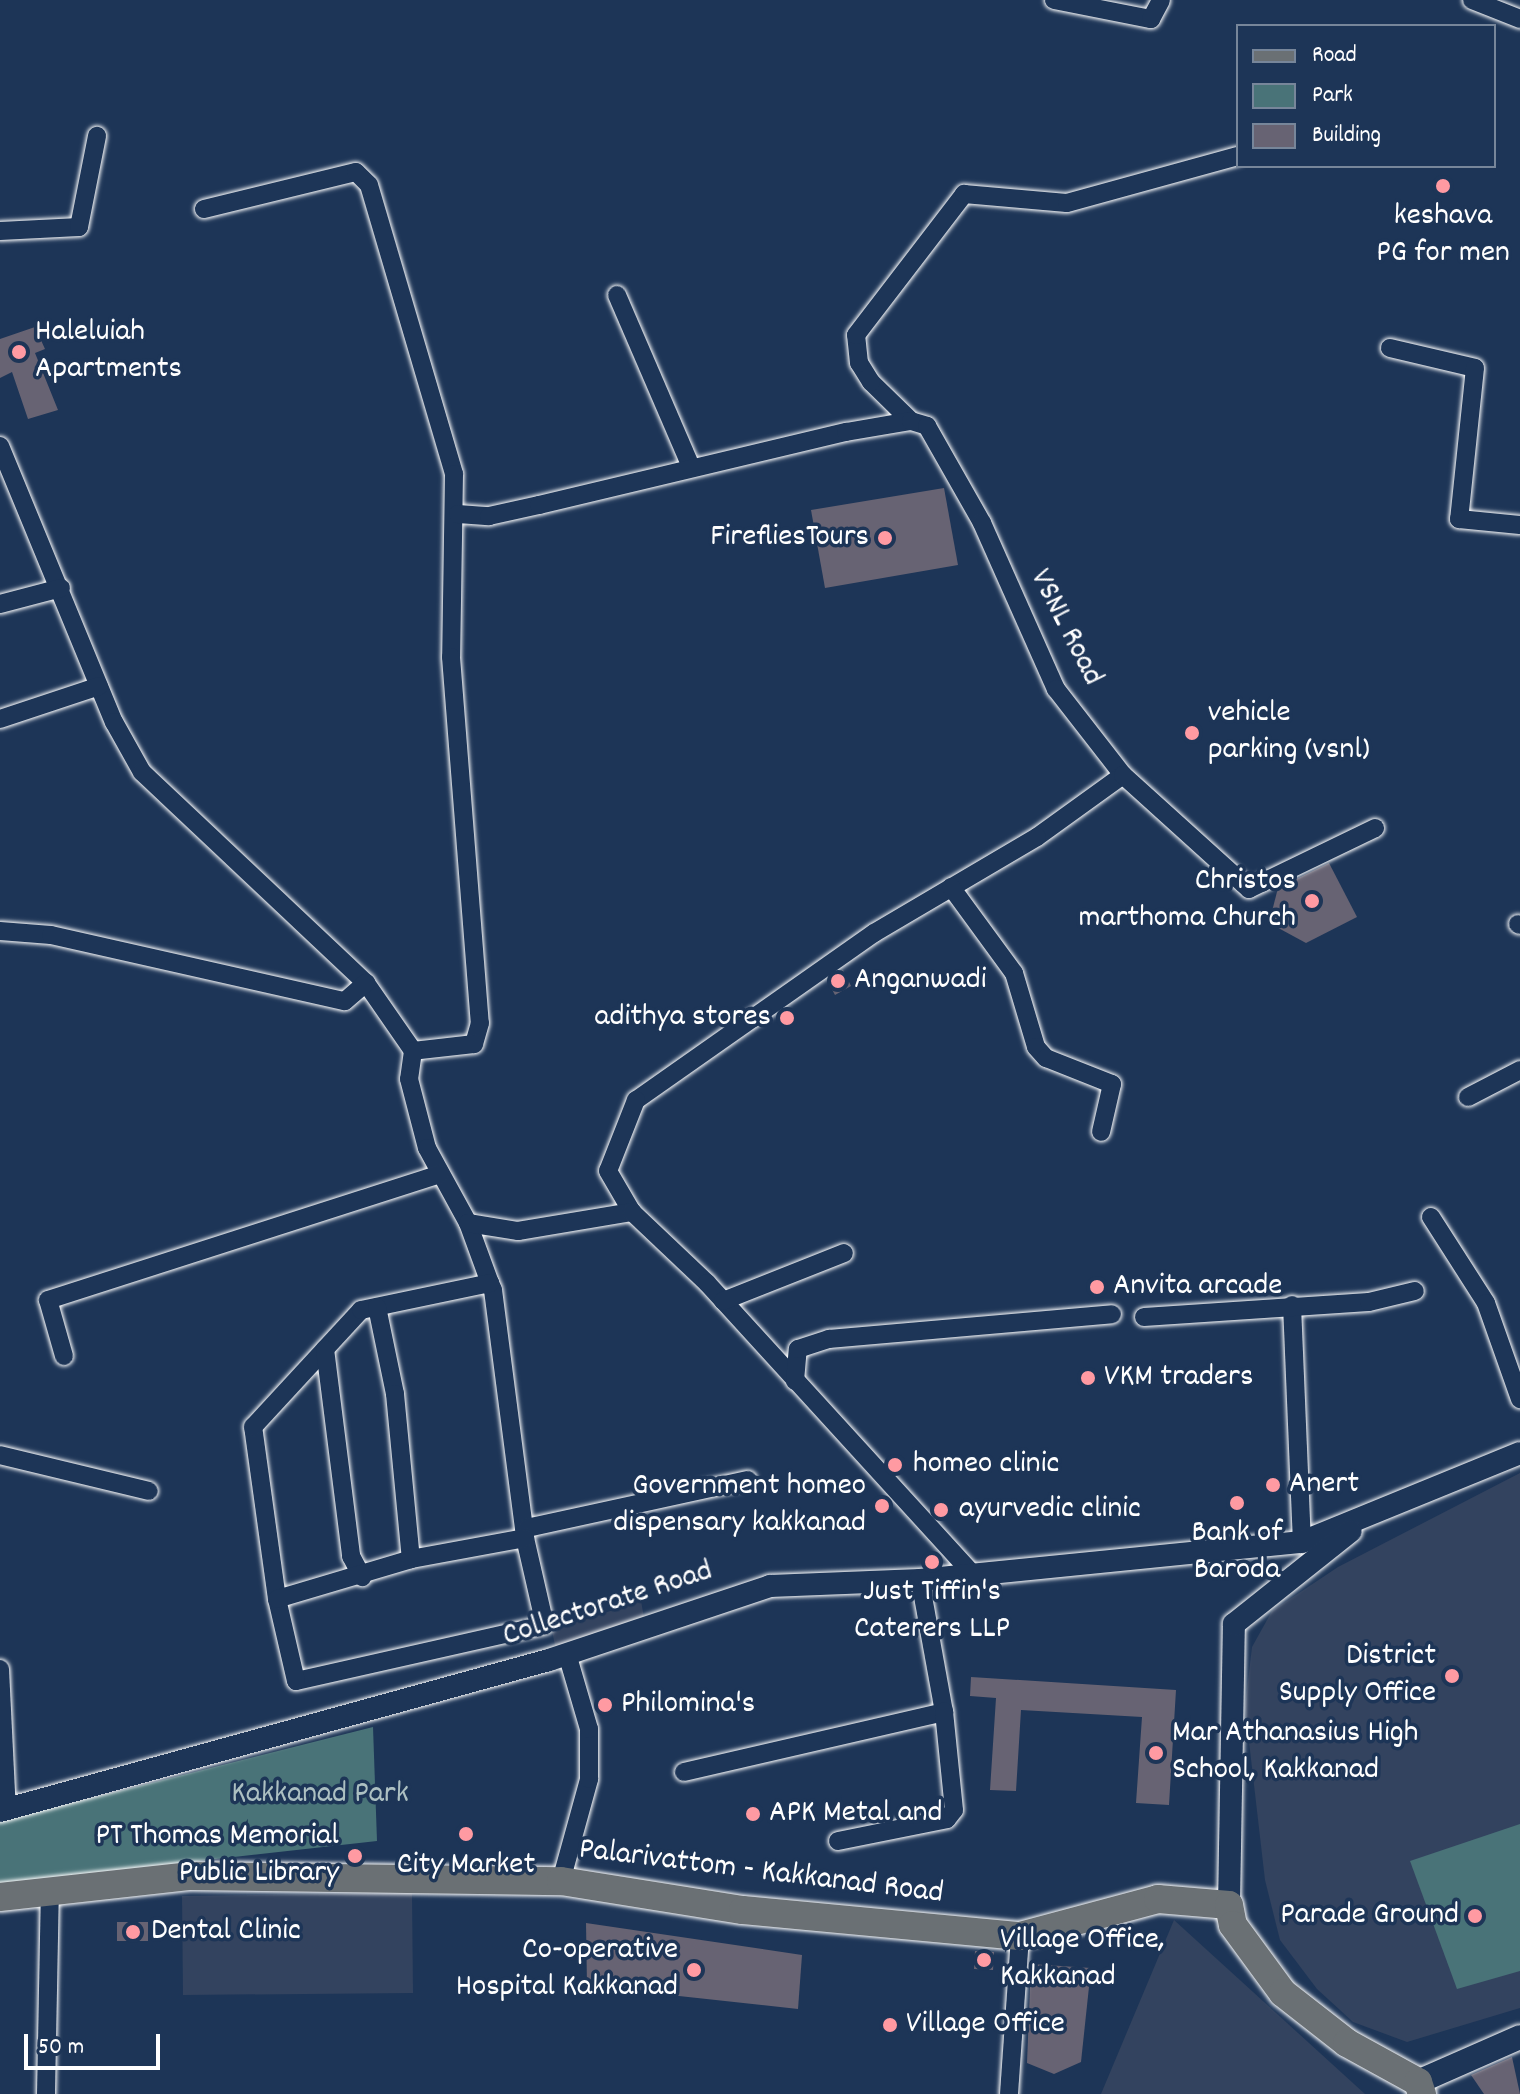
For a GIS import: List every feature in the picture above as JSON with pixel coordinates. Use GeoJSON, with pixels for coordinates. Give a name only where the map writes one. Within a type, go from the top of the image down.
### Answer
{"type":"FeatureCollection","features":[{"type":"Feature","properties":{"kind":"main road","name":"Palarivattom - Kakkanad Road"},"geometry":{"type":"LineString","coordinates":[[0,1897],[50,1888],[191,1876],[561,1881],[743,1910],[1020,1936],[1158,1899],[1229,1905]]}},
{"type":"Feature","properties":{"kind":"main road"},"geometry":{"type":"LineString","coordinates":[[1229,1905],[1233,1925],[1283,1993],[1347,2043],[1420,2088],[1520,2037]]}},
{"type":"Feature","properties":{"kind":"street"},"geometry":{"type":"LineString","coordinates":[[1054,0],[1151,19],[1161,0]]}},
{"type":"Feature","properties":{"kind":"street"},"geometry":{"type":"LineString","coordinates":[[1472,0],[1520,19]]}},
{"type":"Feature","properties":{"kind":"street"},"geometry":{"type":"LineString","coordinates":[[0,231],[79,227],[97,136]]}},
{"type":"Feature","properties":{"kind":"street","name":"VSNL Road"},"geometry":{"type":"LineString","coordinates":[[1236,157],[1067,203],[964,194],[856,335],[859,363],[871,382],[911,421],[938,438],[1056,689],[1123,775],[1249,889],[1375,828]]}},
{"type":"Feature","properties":{"kind":"street"},"geometry":{"type":"LineString","coordinates":[[204,209],[356,172],[369,185],[454,474],[458,514],[451,536],[451,657],[480,1023],[474,1044],[413,1051]]}},
{"type":"Feature","properties":{"kind":"street"},"geometry":{"type":"LineString","coordinates":[[617,295],[691,467]]}},
{"type":"Feature","properties":{"kind":"street"},"geometry":{"type":"LineString","coordinates":[[1390,348],[1475,368],[1459,519],[1520,525]]}},
{"type":"Feature","properties":{"kind":"street"},"geometry":{"type":"LineString","coordinates":[[458,514],[489,516],[691,467],[911,421]]}},
{"type":"Feature","properties":{"kind":"street"},"geometry":{"type":"LineString","coordinates":[[0,446],[99,686],[142,772],[366,983],[413,1051],[409,1079],[440,1174],[468,1223],[490,1283],[526,1533],[545,1625],[304,1684],[291,1677],[253,1427],[361,1310],[490,1283]]}},
{"type":"Feature","properties":{"kind":"street"},"geometry":{"type":"LineString","coordinates":[[0,604],[61,588]]}},
{"type":"Feature","properties":{"kind":"street"},"geometry":{"type":"LineString","coordinates":[[0,719],[99,686]]}},
{"type":"Feature","properties":{"kind":"street"},"geometry":{"type":"LineString","coordinates":[[973,1574],[723,1301],[632,1212],[608,1171],[636,1100],[874,933],[1037,837],[1123,775]]}},
{"type":"Feature","properties":{"kind":"street"},"geometry":{"type":"LineString","coordinates":[[951,887],[1014,973],[1036,1047],[1046,1058],[1112,1084],[1101,1132]]}},
{"type":"Feature","properties":{"kind":"street"},"geometry":{"type":"LineString","coordinates":[[0,931],[51,935],[345,1001],[366,983]]}},
{"type":"Feature","properties":{"kind":"street"},"geometry":{"type":"LineString","coordinates":[[1468,1097],[1520,1070]]}},
{"type":"Feature","properties":{"kind":"street"},"geometry":{"type":"LineString","coordinates":[[64,1356],[48,1300],[440,1174]]}},
{"type":"Feature","properties":{"kind":"street"},"geometry":{"type":"LineString","coordinates":[[468,1223],[518,1231],[632,1212]]}},
{"type":"Feature","properties":{"kind":"street"},"geometry":{"type":"LineString","coordinates":[[1431,1217],[1486,1303],[1520,1399]]}},
{"type":"Feature","properties":{"kind":"street"},"geometry":{"type":"LineString","coordinates":[[723,1301],[844,1253]]}},
{"type":"Feature","properties":{"kind":"street"},"geometry":{"type":"LineString","coordinates":[[1144,1317],[1393,1300],[1415,1291]]}},
{"type":"Feature","properties":{"kind":"street"},"geometry":{"type":"LineString","coordinates":[[1292,1305],[1302,1542]]}},
{"type":"Feature","properties":{"kind":"street"},"geometry":{"type":"LineString","coordinates":[[377,1307],[395,1394],[411,1559]]}},
{"type":"Feature","properties":{"kind":"street"},"geometry":{"type":"LineString","coordinates":[[795,1381],[798,1349],[829,1339],[1112,1314]]}},
{"type":"Feature","properties":{"kind":"street"},"geometry":{"type":"LineString","coordinates":[[325,1349],[351,1556],[362,1577]]}},
{"type":"Feature","properties":{"kind":"street","name":"Collectorate Road"},"geometry":{"type":"LineString","coordinates":[[4,1810],[567,1654],[770,1586],[920,1580],[1302,1542],[1364,1521],[1520,1453]]}},
{"type":"Feature","properties":{"kind":"street"},"geometry":{"type":"LineString","coordinates":[[0,1455],[149,1491]]}},
{"type":"Feature","properties":{"kind":"street"},"geometry":{"type":"LineString","coordinates":[[277,1599],[362,1577],[411,1559],[748,1480]]}},
{"type":"Feature","properties":{"kind":"street"},"geometry":{"type":"LineString","coordinates":[[1229,1905],[1234,1624],[1364,1521]]}},
{"type":"Feature","properties":{"kind":"street"},"geometry":{"type":"LineString","coordinates":[[838,1841],[947,1819],[955,1794],[920,1580]]}},
{"type":"Feature","properties":{"kind":"street"},"geometry":{"type":"LineString","coordinates":[[561,1881],[589,1779],[589,1729],[567,1654]]}},
{"type":"Feature","properties":{"kind":"street"},"geometry":{"type":"LineString","coordinates":[[0,1669],[4,1810]]}},
{"type":"Feature","properties":{"kind":"street"},"geometry":{"type":"LineString","coordinates":[[684,1772],[944,1712]]}},
{"type":"Feature","properties":{"kind":"street"},"geometry":{"type":"LineString","coordinates":[[46,2094],[50,1888]]}},
{"type":"Feature","properties":{"kind":"street"},"geometry":{"type":"LineString","coordinates":[[1009,2094],[1020,1936]]}},
{"type":"Feature","properties":{"kind":"shaded area"},"geometry":{"type":"Polygon","coordinates":[[[1520,1473],[1520,2008],[1407,2042],[1353,2022],[1317,1989],[1280,1940],[1265,1880],[1245,1707],[1252,1647],[1272,1611],[1338,1567],[1520,1473]]]}},
{"type":"Feature","properties":{"kind":"shaded area"},"geometry":{"type":"Polygon","coordinates":[[[641,1601],[645,1623],[556,1651],[552,1630],[641,1601]]]}},
{"type":"Feature","properties":{"kind":"shaded area"},"geometry":{"type":"Polygon","coordinates":[[[412,1893],[413,1993],[183,1995],[182,1896],[412,1893]]]}},
{"type":"Feature","properties":{"kind":"shaded area"},"geometry":{"type":"Polygon","coordinates":[[[1174,1920],[1365,2094],[1101,2094],[1174,1920]]]}},
{"type":"Feature","properties":{"kind":"green space","name":"Kakkanad Park"},"geometry":{"type":"Polygon","coordinates":[[[373,1727],[377,1841],[0,1883],[0,1821],[373,1727]]]}},
{"type":"Feature","properties":{"kind":"green space","name":"Parade Ground"},"geometry":{"type":"Polygon","coordinates":[[[1520,1824],[1520,1971],[1457,1989],[1410,1861],[1520,1824]]]}},
{"type":"Feature","properties":{"kind":"building"},"geometry":{"type":"Polygon","coordinates":[[[35,327],[45,349],[35,353],[58,410],[28,419],[12,372],[0,378],[0,339],[35,327]]]}},
{"type":"Feature","properties":{"kind":"building","name":"FirefliesTours"},"geometry":{"type":"Polygon","coordinates":[[[944,488],[958,565],[825,588],[811,510],[944,488]]]}},
{"type":"Feature","properties":{"kind":"building","name":"Christos marthoma Church"},"geometry":{"type":"Polygon","coordinates":[[[1329,863],[1357,917],[1306,943],[1269,923],[1278,888],[1329,863]]]}},
{"type":"Feature","properties":{"kind":"building","name":"Anganwadi"},"geometry":{"type":"Polygon","coordinates":[[[843,970],[851,986],[835,995],[827,980],[843,970]]]}},
{"type":"Feature","properties":{"kind":"building","name":"Mar Athanasius High School, Kakkanad"},"geometry":{"type":"Polygon","coordinates":[[[971,1677],[1176,1690],[1169,1805],[1136,1803],[1142,1717],[1021,1710],[1016,1791],[990,1790],[996,1698],[970,1696],[971,1677]]]}},
{"type":"Feature","properties":{"kind":"building","name":"Dental Clinic"},"geometry":{"type":"Polygon","coordinates":[[[117,1922],[148,1922],[148,1941],[117,1941],[117,1922]]]}},
{"type":"Feature","properties":{"kind":"building","name":"Co-operative Hospital Kakkanad"},"geometry":{"type":"Polygon","coordinates":[[[586,1923],[802,1955],[798,2009],[587,1986],[586,1923]]]}},
{"type":"Feature","properties":{"kind":"building","name":"Village Office, Kakkanad"},"geometry":{"type":"Polygon","coordinates":[[[975,1951],[994,1952],[993,1970],[974,1969],[975,1951]]]}},
{"type":"Feature","properties":{"kind":"building"},"geometry":{"type":"Polygon","coordinates":[[[1031,1964],[1091,1968],[1081,2062],[1054,2074],[1027,2063],[1031,1964]]]}},
{"type":"Feature","properties":{"kind":"building"},"geometry":{"type":"Polygon","coordinates":[[[1512,2057],[1520,2094],[1484,2094],[1471,2075],[1512,2057]]]}},
{"type":"Feature","properties":{"kind":"place","name":"keshava PG for men"},"geometry":{"type":"Point","coordinates":[1443,186]}},
{"type":"Feature","properties":{"kind":"place","name":"Haleluiah Apartments"},"geometry":{"type":"Point","coordinates":[19,352]}},
{"type":"Feature","properties":{"kind":"place","name":"FirefliesTours"},"geometry":{"type":"Point","coordinates":[885,538]}},
{"type":"Feature","properties":{"kind":"place","name":"vehicle parking (vsnl)"},"geometry":{"type":"Point","coordinates":[1192,733]}},
{"type":"Feature","properties":{"kind":"place","name":"Christos marthoma Church"},"geometry":{"type":"Point","coordinates":[1312,901]}},
{"type":"Feature","properties":{"kind":"place","name":"Anganwadi"},"geometry":{"type":"Point","coordinates":[838,981]}},
{"type":"Feature","properties":{"kind":"place","name":"adithya stores"},"geometry":{"type":"Point","coordinates":[787,1018]}},
{"type":"Feature","properties":{"kind":"place","name":"Anvita arcade"},"geometry":{"type":"Point","coordinates":[1097,1287]}},
{"type":"Feature","properties":{"kind":"place","name":"VKM traders"},"geometry":{"type":"Point","coordinates":[1088,1378]}},
{"type":"Feature","properties":{"kind":"place","name":"homeo clinic"},"geometry":{"type":"Point","coordinates":[895,1465]}},
{"type":"Feature","properties":{"kind":"place","name":"Anert"},"geometry":{"type":"Point","coordinates":[1273,1485]}},
{"type":"Feature","properties":{"kind":"place","name":"Bank of Baroda"},"geometry":{"type":"Point","coordinates":[1237,1503]}},
{"type":"Feature","properties":{"kind":"place","name":"Government homeo dispensary kakkanad"},"geometry":{"type":"Point","coordinates":[882,1506]}},
{"type":"Feature","properties":{"kind":"place","name":"ayurvedic clinic"},"geometry":{"type":"Point","coordinates":[941,1510]}},
{"type":"Feature","properties":{"kind":"place","name":"Just Tiffin's Caterers LLP"},"geometry":{"type":"Point","coordinates":[932,1562]}},
{"type":"Feature","properties":{"kind":"place","name":"District Supply Office"},"geometry":{"type":"Point","coordinates":[1452,1676]}},
{"type":"Feature","properties":{"kind":"place","name":"Philomina's"},"geometry":{"type":"Point","coordinates":[605,1705]}},
{"type":"Feature","properties":{"kind":"place","name":"Mar Athanasius High School, Kakkanad"},"geometry":{"type":"Point","coordinates":[1156,1753]}},
{"type":"Feature","properties":{"kind":"place","name":"APK Metal and"},"geometry":{"type":"Point","coordinates":[753,1814]}},
{"type":"Feature","properties":{"kind":"place","name":"City Market"},"geometry":{"type":"Point","coordinates":[466,1834]}},
{"type":"Feature","properties":{"kind":"place","name":"PT Thomas Memorial Public Library"},"geometry":{"type":"Point","coordinates":[355,1856]}},
{"type":"Feature","properties":{"kind":"place","name":"Parade Ground"},"geometry":{"type":"Point","coordinates":[1475,1916]}},
{"type":"Feature","properties":{"kind":"place","name":"Dental Clinic"},"geometry":{"type":"Point","coordinates":[133,1932]}},
{"type":"Feature","properties":{"kind":"place","name":"Village Office, Kakkanad"},"geometry":{"type":"Point","coordinates":[984,1960]}},
{"type":"Feature","properties":{"kind":"place","name":"Co-operative Hospital Kakkanad"},"geometry":{"type":"Point","coordinates":[694,1970]}},
{"type":"Feature","properties":{"kind":"place","name":"Village Office"},"geometry":{"type":"Point","coordinates":[890,2025]}}]}
